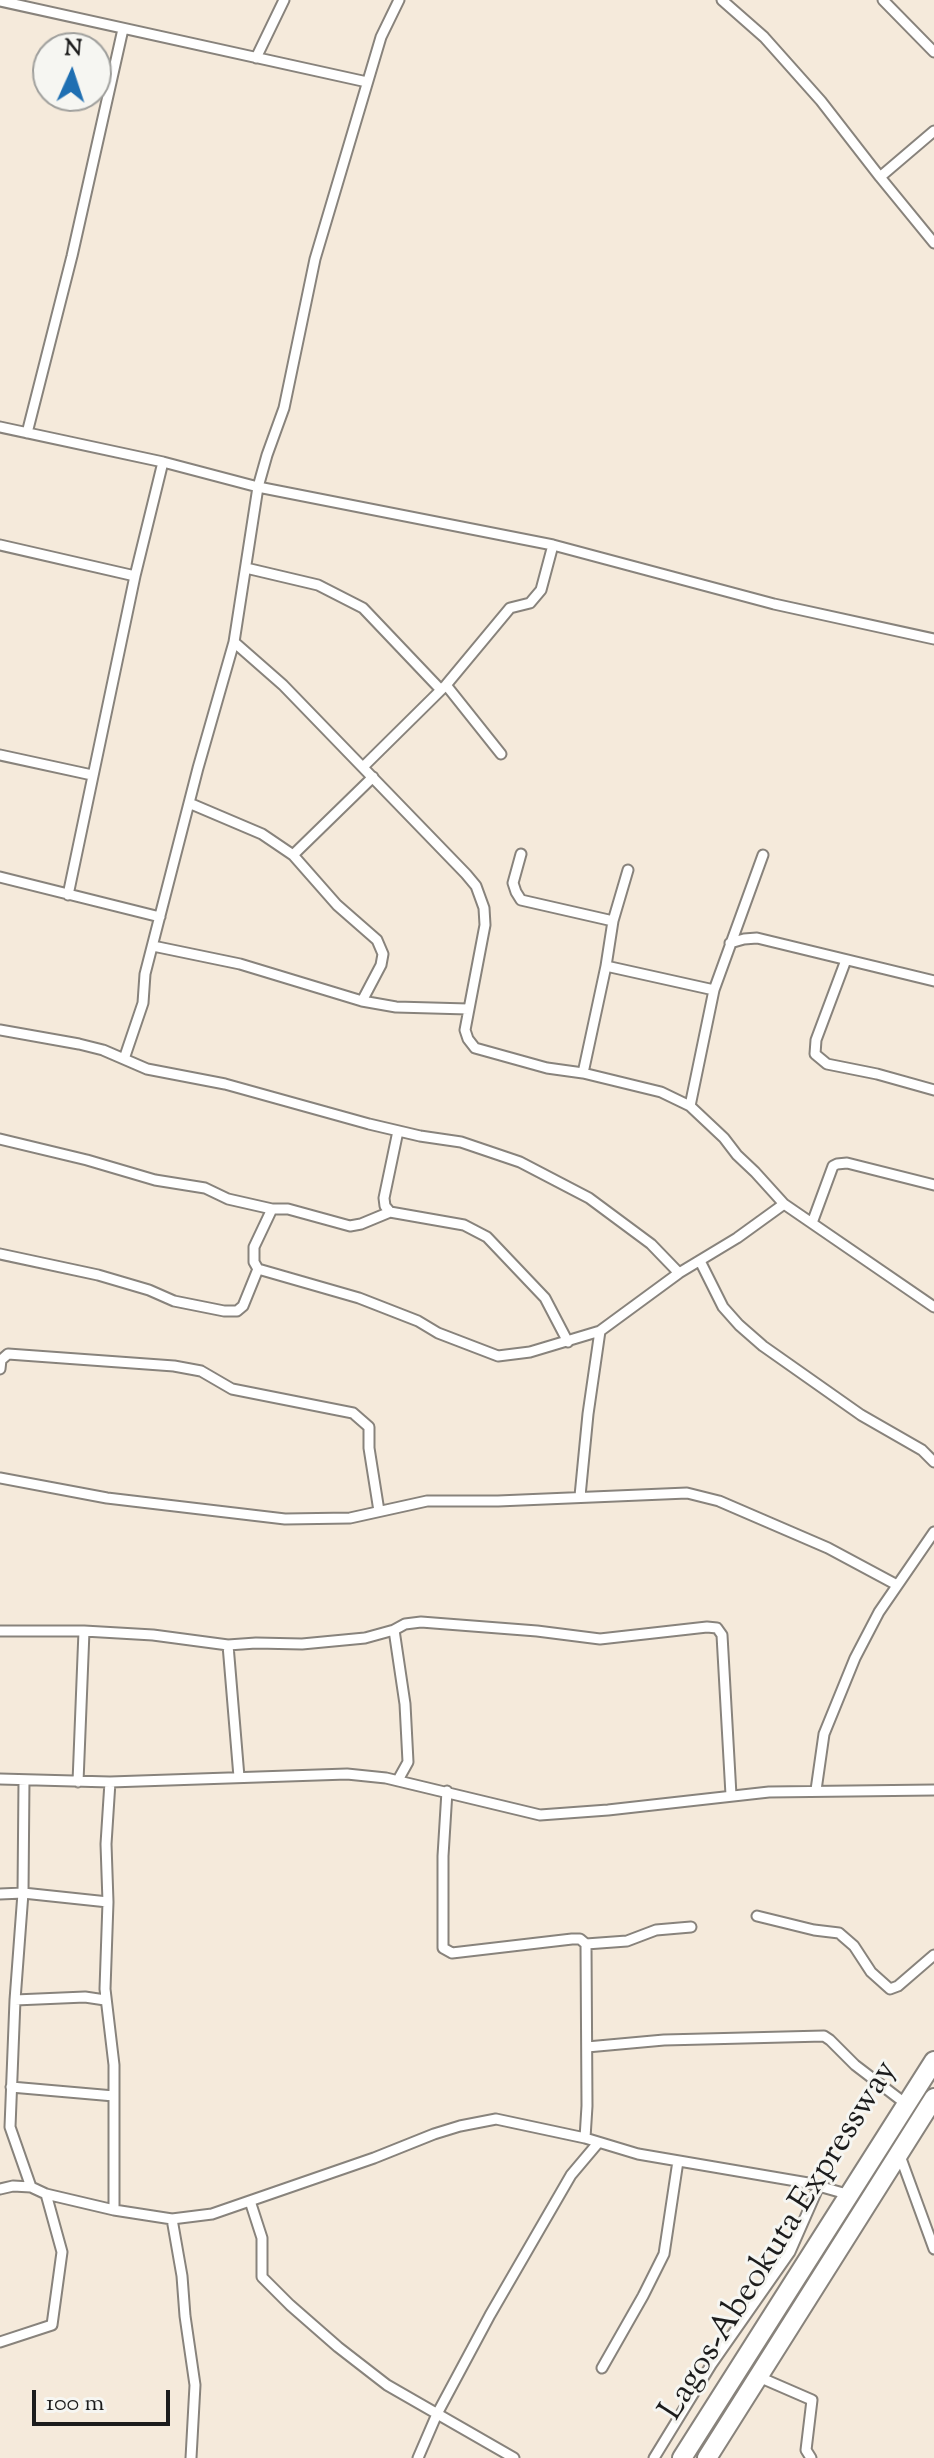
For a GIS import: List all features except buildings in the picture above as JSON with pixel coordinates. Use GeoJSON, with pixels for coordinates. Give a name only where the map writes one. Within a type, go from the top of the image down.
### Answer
{"type":"FeatureCollection","features":[{"type":"Feature","properties":{"kind":"highway","name":"Lagos-Abeokuta Expressway"},"geometry":{"type":"LineString","coordinates":[[682,2458],[934,2061]]}},
{"type":"Feature","properties":{"kind":"highway","name":"Lagos-Abeokuta Expressway"},"geometry":{"type":"LineString","coordinates":[[707,2458],[934,2098]]}},
{"type":"Feature","properties":{"kind":"street"},"geometry":{"type":"LineString","coordinates":[[256,58],[284,0]]}},
{"type":"Feature","properties":{"kind":"street"},"geometry":{"type":"LineString","coordinates":[[124,1059],[143,1003],[145,974],[234,642],[258,487],[284,408],[315,259],[381,37],[399,0]]}},
{"type":"Feature","properties":{"kind":"street"},"geometry":{"type":"LineString","coordinates":[[883,0],[934,52]]}},
{"type":"Feature","properties":{"kind":"street"},"geometry":{"type":"LineString","coordinates":[[0,1],[367,82]]}},
{"type":"Feature","properties":{"kind":"street"},"geometry":{"type":"LineString","coordinates":[[724,1],[774,47],[821,101],[934,243]]}},
{"type":"Feature","properties":{"kind":"street"},"geometry":{"type":"LineString","coordinates":[[27,433],[72,256],[123,29]]}},
{"type":"Feature","properties":{"kind":"street"},"geometry":{"type":"LineString","coordinates":[[880,177],[934,131]]}},
{"type":"Feature","properties":{"kind":"street"},"geometry":{"type":"LineString","coordinates":[[0,427],[163,462],[258,487],[553,545],[774,604],[934,639]]}},
{"type":"Feature","properties":{"kind":"street"},"geometry":{"type":"LineString","coordinates":[[68,895],[135,576],[163,462]]}},
{"type":"Feature","properties":{"kind":"street"},"geometry":{"type":"LineString","coordinates":[[0,545],[135,576]]}},
{"type":"Feature","properties":{"kind":"street"},"geometry":{"type":"LineString","coordinates":[[363,767],[444,688],[510,608],[530,603],[541,590],[553,545]]}},
{"type":"Feature","properties":{"kind":"street"},"geometry":{"type":"LineString","coordinates":[[246,568],[318,585],[363,608],[444,688],[501,754]]}},
{"type":"Feature","properties":{"kind":"street"},"geometry":{"type":"LineString","coordinates":[[234,642],[283,685],[373,777],[466,874],[482,899],[483,938],[465,1030],[475,1048],[547,1068],[583,1073],[661,1092],[690,1106],[784,1204],[934,1307]]}},
{"type":"Feature","properties":{"kind":"street"},"geometry":{"type":"LineString","coordinates":[[0,755],[92,775]]}},
{"type":"Feature","properties":{"kind":"street"},"geometry":{"type":"LineString","coordinates":[[293,855],[373,777]]}},
{"type":"Feature","properties":{"kind":"street"},"geometry":{"type":"LineString","coordinates":[[189,803],[262,834],[293,855],[337,905],[382,947],[381,965],[362,1001]]}},
{"type":"Feature","properties":{"kind":"street"},"geometry":{"type":"LineString","coordinates":[[521,854],[513,883],[521,900],[613,921]]}},
{"type":"Feature","properties":{"kind":"street"},"geometry":{"type":"LineString","coordinates":[[690,1106],[714,990],[763,855]]}},
{"type":"Feature","properties":{"kind":"street"},"geometry":{"type":"LineString","coordinates":[[583,1073],[613,921],[628,870]]}},
{"type":"Feature","properties":{"kind":"street"},"geometry":{"type":"LineString","coordinates":[[0,877],[160,917]]}},
{"type":"Feature","properties":{"kind":"street"},"geometry":{"type":"LineString","coordinates":[[730,943],[757,938],[934,981]]}},
{"type":"Feature","properties":{"kind":"street"},"geometry":{"type":"LineString","coordinates":[[153,946],[240,964],[362,1001],[396,1007],[468,1009]]}},
{"type":"Feature","properties":{"kind":"street"},"geometry":{"type":"LineString","coordinates":[[846,960],[816,1040],[815,1054],[827,1064],[934,1090]]}},
{"type":"Feature","properties":{"kind":"street"},"geometry":{"type":"LineString","coordinates":[[606,966],[714,990]]}},
{"type":"Feature","properties":{"kind":"street"},"geometry":{"type":"LineString","coordinates":[[0,1030],[79,1044],[147,1069],[225,1084],[398,1131],[461,1142],[520,1162],[589,1198],[651,1244],[679,1273]]}},
{"type":"Feature","properties":{"kind":"street"},"geometry":{"type":"LineString","coordinates":[[390,1212],[384,1198],[398,1131]]}},
{"type":"Feature","properties":{"kind":"street"},"geometry":{"type":"LineString","coordinates":[[0,1139],[155,1180],[205,1188],[228,1199],[272,1209],[288,1209],[350,1226],[390,1212],[464,1225],[487,1237],[545,1298],[568,1342]]}},
{"type":"Feature","properties":{"kind":"street"},"geometry":{"type":"LineString","coordinates":[[812,1223],[833,1166],[837,1164],[847,1163],[934,1185]]}},
{"type":"Feature","properties":{"kind":"street"},"geometry":{"type":"LineString","coordinates":[[272,1209],[254,1247],[254,1262],[258,1269],[359,1298],[498,1356],[530,1352],[600,1331],[679,1273],[737,1238],[784,1204]]}},
{"type":"Feature","properties":{"kind":"street"},"geometry":{"type":"LineString","coordinates":[[0,1254],[98,1275],[174,1301],[224,1311],[237,1311],[243,1306],[258,1269]]}},
{"type":"Feature","properties":{"kind":"street"},"geometry":{"type":"LineString","coordinates":[[700,1261],[723,1307],[763,1346],[861,1415],[922,1450],[934,1462]]}},
{"type":"Feature","properties":{"kind":"street"},"geometry":{"type":"LineString","coordinates":[[580,1496],[600,1331]]}},
{"type":"Feature","properties":{"kind":"street"},"geometry":{"type":"LineString","coordinates":[[0,1369],[1,1360],[8,1354],[174,1366],[201,1371],[232,1389],[353,1413],[369,1427],[369,1448],[379,1511]]}},
{"type":"Feature","properties":{"kind":"street"},"geometry":{"type":"LineString","coordinates":[[0,1478],[107,1498],[285,1519],[350,1518],[427,1501],[687,1493],[719,1501],[828,1548],[897,1585]]}},
{"type":"Feature","properties":{"kind":"street"},"geometry":{"type":"LineString","coordinates":[[816,1790],[824,1734],[836,1704],[879,1612],[934,1532]]}},
{"type":"Feature","properties":{"kind":"street"},"geometry":{"type":"LineString","coordinates":[[0,1631],[153,1635],[228,1645],[302,1644],[365,1638],[405,1624],[421,1622],[600,1639],[717,1628],[722,1635],[731,1795]]}},
{"type":"Feature","properties":{"kind":"street"},"geometry":{"type":"LineString","coordinates":[[394,1630],[405,1704],[408,1762],[398,1780]]}},
{"type":"Feature","properties":{"kind":"street"},"geometry":{"type":"LineString","coordinates":[[78,1782],[84,1631]]}},
{"type":"Feature","properties":{"kind":"street"},"geometry":{"type":"LineString","coordinates":[[228,1645],[239,1777]]}},
{"type":"Feature","properties":{"kind":"street"},"geometry":{"type":"LineString","coordinates":[[0,1779],[110,1782],[347,1774],[398,1780],[540,1815],[731,1795],[816,1790],[934,1790]]}},
{"type":"Feature","properties":{"kind":"street"},"geometry":{"type":"LineString","coordinates":[[24,1780],[23,1893],[10,2127],[31,2187]]}},
{"type":"Feature","properties":{"kind":"street"},"geometry":{"type":"LineString","coordinates":[[110,1782],[106,1844],[105,2000],[114,2065],[114,2210]]}},
{"type":"Feature","properties":{"kind":"street"},"geometry":{"type":"LineString","coordinates":[[447,1791],[443,1948],[452,1953],[572,1939],[580,1939],[586,1944],[627,1941],[656,1930],[691,1927]]}},
{"type":"Feature","properties":{"kind":"street"},"geometry":{"type":"LineString","coordinates":[[0,1894],[23,1893],[108,1902]]}},
{"type":"Feature","properties":{"kind":"street"},"geometry":{"type":"LineString","coordinates":[[757,1916],[839,1933],[854,1946],[871,1972],[890,1989],[898,1986],[934,1955]]}},
{"type":"Feature","properties":{"kind":"street"},"geometry":{"type":"LineString","coordinates":[[585,2138],[586,1944]]}},
{"type":"Feature","properties":{"kind":"street"},"geometry":{"type":"LineString","coordinates":[[15,2000],[85,1997],[105,2000]]}},
{"type":"Feature","properties":{"kind":"street"},"geometry":{"type":"LineString","coordinates":[[587,2047],[664,2040],[824,2036],[855,2065],[906,2104]]}},
{"type":"Feature","properties":{"kind":"street"},"geometry":{"type":"LineString","coordinates":[[11,2087],[114,2096]]}},
{"type":"Feature","properties":{"kind":"street"},"geometry":{"type":"LineString","coordinates":[[0,2189],[31,2187],[46,2194],[114,2210],[172,2219],[212,2214],[460,2126],[496,2119],[678,2161],[819,2186],[850,2195]]}},
{"type":"Feature","properties":{"kind":"street"},"geometry":{"type":"LineString","coordinates":[[418,2458],[437,2414],[490,2315],[571,2175],[598,2143]]}},
{"type":"Feature","properties":{"kind":"street"},"geometry":{"type":"LineString","coordinates":[[899,2153],[934,2249]]}},
{"type":"Feature","properties":{"kind":"street"},"geometry":{"type":"LineString","coordinates":[[602,2368],[664,2254],[678,2161]]}},
{"type":"Feature","properties":{"kind":"street"},"geometry":{"type":"LineString","coordinates":[[654,2458],[711,2365],[790,2252],[819,2186]]}},
{"type":"Feature","properties":{"kind":"street"},"geometry":{"type":"LineString","coordinates":[[0,2342],[52,2325],[62,2252],[46,2194]]}},
{"type":"Feature","properties":{"kind":"street"},"geometry":{"type":"LineString","coordinates":[[250,2201],[262,2238],[262,2277],[290,2305],[387,2385],[514,2458]]}},
{"type":"Feature","properties":{"kind":"street"},"geometry":{"type":"LineString","coordinates":[[172,2219],[195,2385],[191,2458]]}},
{"type":"Feature","properties":{"kind":"street"},"geometry":{"type":"LineString","coordinates":[[759,2377],[812,2400],[806,2450],[811,2458]]}}]}
